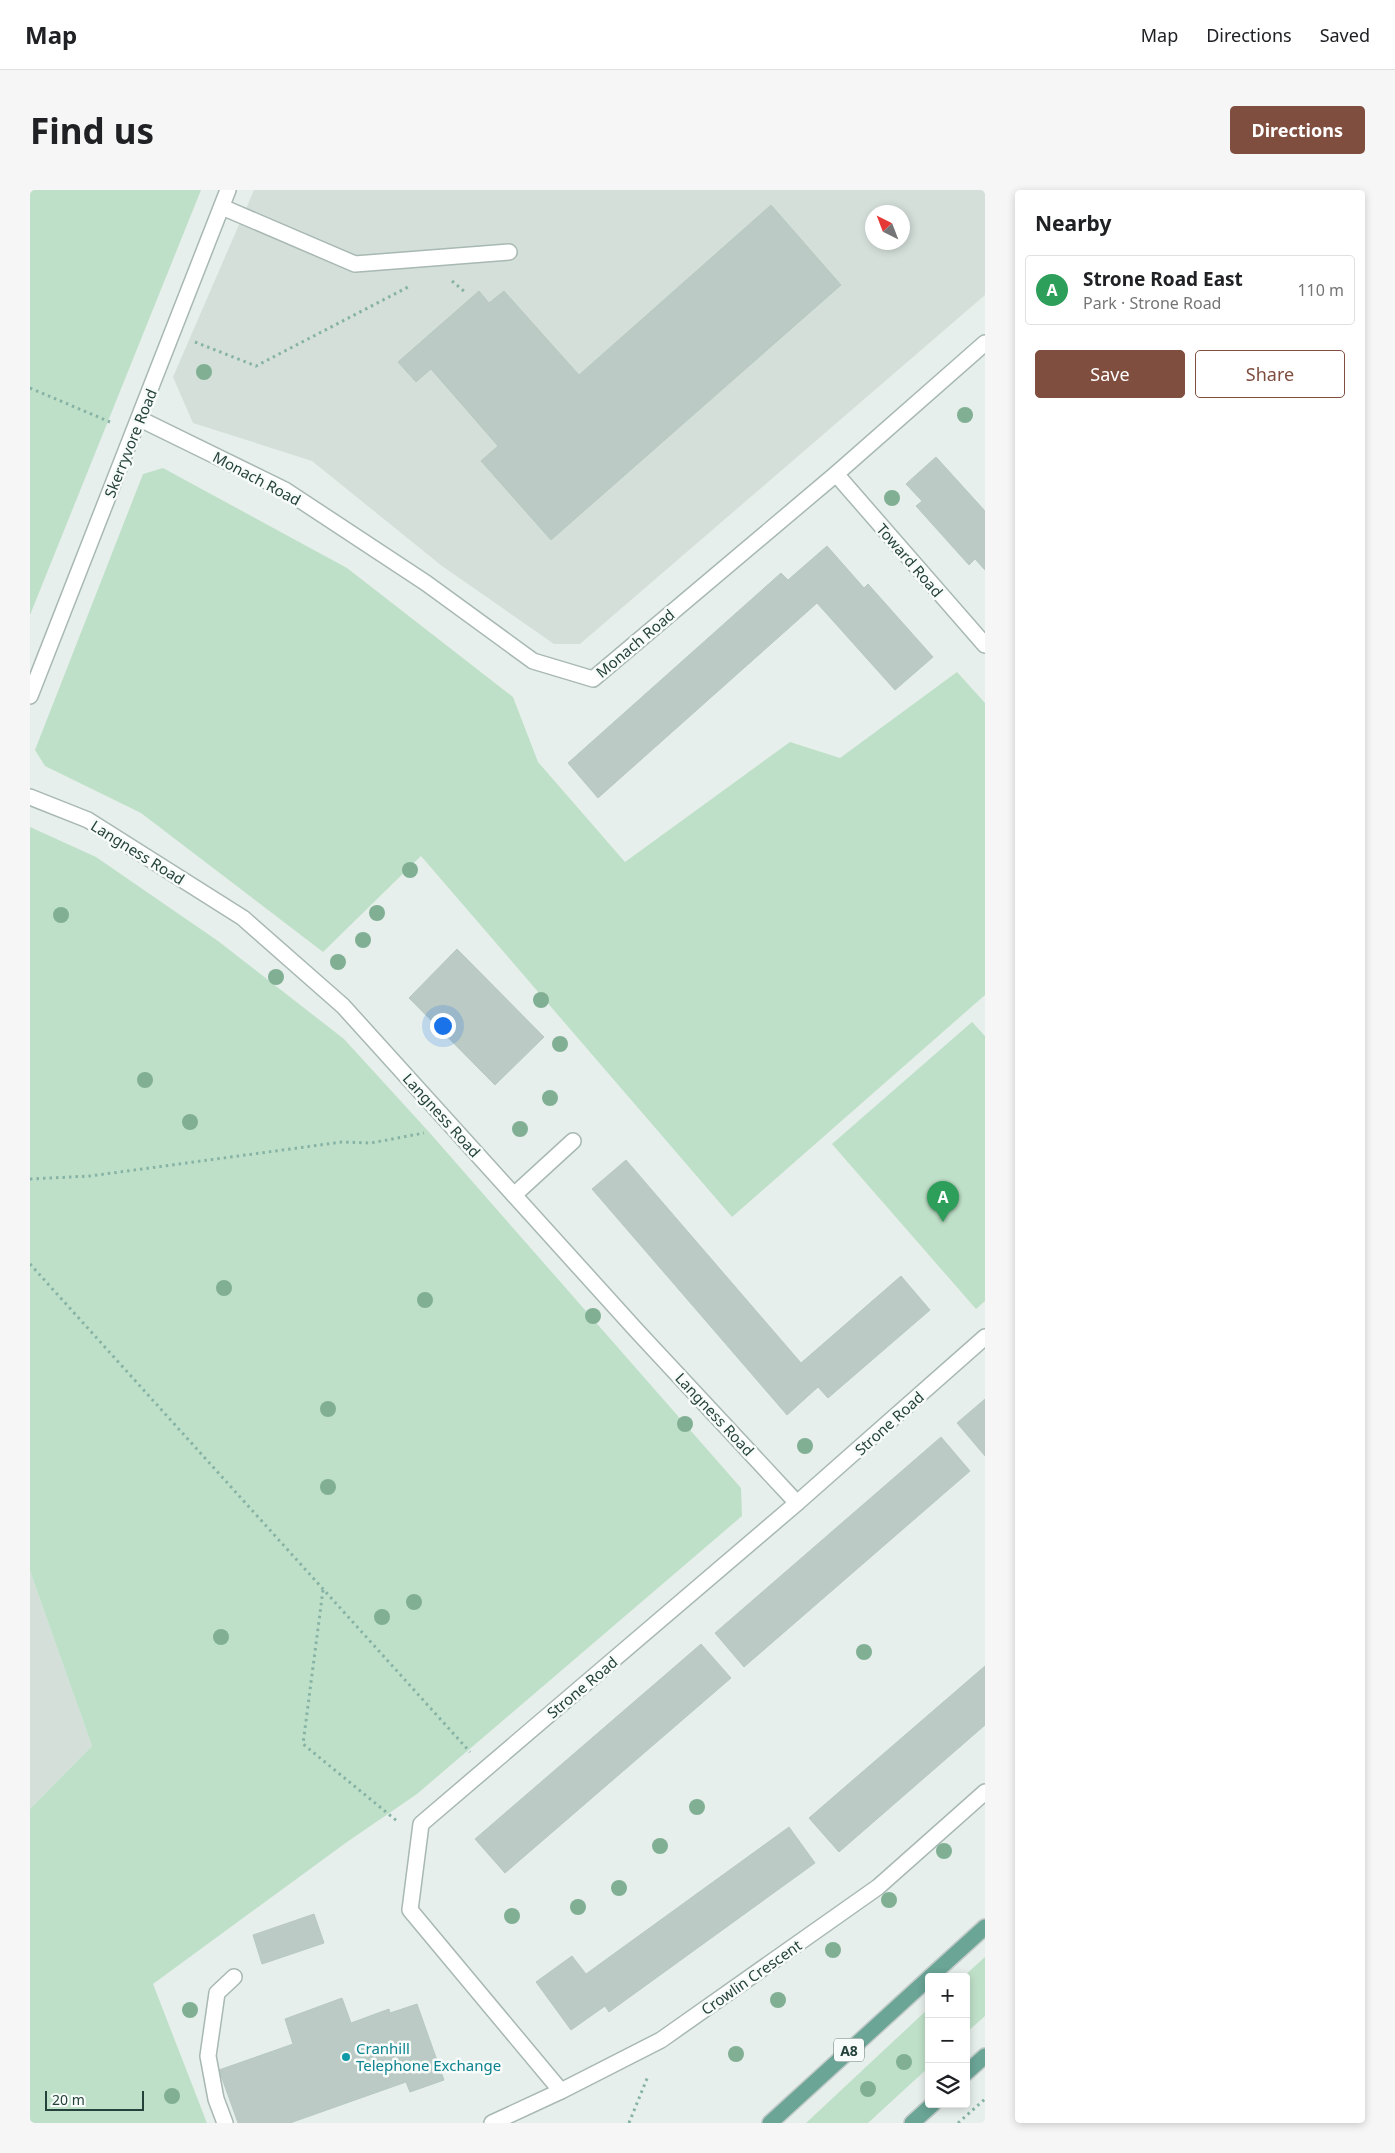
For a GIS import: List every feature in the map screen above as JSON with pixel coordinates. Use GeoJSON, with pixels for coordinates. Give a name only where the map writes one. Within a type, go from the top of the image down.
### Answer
{"type":"FeatureCollection","features":[{"type":"Feature","properties":{"kind":"main road","name":"A8"},"geometry":{"type":"LineString","coordinates":[[933,1973],[985,1927]]}},
{"type":"Feature","properties":{"kind":"main road","name":"A8"},"geometry":{"type":"LineString","coordinates":[[770,2123],[925,1981]]}},
{"type":"Feature","properties":{"kind":"main road"},"geometry":{"type":"LineString","coordinates":[[970,2069],[985,2056]]}},
{"type":"Feature","properties":{"kind":"main road"},"geometry":{"type":"LineString","coordinates":[[912,2123],[928,2108]]}},
{"type":"Feature","properties":{"kind":"street","name":"Skerryvore Road"},"geometry":{"type":"LineString","coordinates":[[30,696],[228,190]]}},
{"type":"Feature","properties":{"kind":"street"},"geometry":{"type":"LineString","coordinates":[[222,207],[355,264],[508,252]]}},
{"type":"Feature","properties":{"kind":"street","name":"Monach Road"},"geometry":{"type":"LineString","coordinates":[[140,419],[285,490],[426,583],[533,662],[593,679],[836,474],[985,343]]}},
{"type":"Feature","properties":{"kind":"street","name":"Toward Road"},"geometry":{"type":"LineString","coordinates":[[836,474],[985,646]]}},
{"type":"Feature","properties":{"kind":"street","name":"Langness Road"},"geometry":{"type":"LineString","coordinates":[[30,796],[88,820],[243,918],[343,1006],[797,1503]]}},
{"type":"Feature","properties":{"kind":"street"},"geometry":{"type":"LineString","coordinates":[[514,1195],[573,1141]]}},
{"type":"Feature","properties":{"kind":"street","name":"Strone Road"},"geometry":{"type":"LineString","coordinates":[[561,2091],[410,1910],[422,1824],[797,1503],[985,1337]]}},
{"type":"Feature","properties":{"kind":"street","name":"Crowlin Crescent"},"geometry":{"type":"LineString","coordinates":[[492,2123],[561,2091],[662,2040],[878,1887],[985,1792]]}},
{"type":"Feature","properties":{"kind":"street"},"geometry":{"type":"LineString","coordinates":[[225,2123],[216,2099],[208,2056],[217,1993],[234,1977]]}},
{"type":"Feature","properties":{"kind":"path"},"geometry":{"type":"LineString","coordinates":[[451,280],[465,292]]}},
{"type":"Feature","properties":{"kind":"path"},"geometry":{"type":"LineString","coordinates":[[173,334],[256,366],[414,283]]}},
{"type":"Feature","properties":{"kind":"path"},"geometry":{"type":"LineString","coordinates":[[30,388],[108,423],[140,419]]}},
{"type":"Feature","properties":{"kind":"path"},"geometry":{"type":"LineString","coordinates":[[30,1179],[90,1176],[342,1142],[371,1143],[454,1129]]}},
{"type":"Feature","properties":{"kind":"path"},"geometry":{"type":"LineString","coordinates":[[30,1264],[485,1770]]}},
{"type":"Feature","properties":{"kind":"path"},"geometry":{"type":"LineString","coordinates":[[323,1590],[303,1744],[419,1840]]}},
{"type":"Feature","properties":{"kind":"path"},"geometry":{"type":"LineString","coordinates":[[630,2123],[662,2040]]}},
{"type":"Feature","properties":{"kind":"path"},"geometry":{"type":"LineString","coordinates":[[958,2123],[985,2099]]}},
{"type":"Feature","properties":{"kind":"shaded area"},"geometry":{"type":"Polygon","coordinates":[[[254,190],[985,190],[985,295],[580,644],[554,644],[442,566],[312,461],[193,423],[173,377],[254,190]]]}},
{"type":"Feature","properties":{"kind":"shaded area"},"geometry":{"type":"Polygon","coordinates":[[[30,1571],[92,1746],[30,1809],[30,1571]]]}},
{"type":"Feature","properties":{"kind":"green space"},"geometry":{"type":"Polygon","coordinates":[[[30,190],[201,190],[30,615],[30,190]]]}},
{"type":"Feature","properties":{"kind":"green space"},"geometry":{"type":"Polygon","coordinates":[[[163,468],[347,568],[513,697],[538,762],[625,862],[790,742],[840,758],[957,672],[985,703],[985,995],[732,1217],[421,856],[323,952],[141,813],[45,766],[35,750],[143,474],[163,468]]]}},
{"type":"Feature","properties":{"kind":"green space"},"geometry":{"type":"Polygon","coordinates":[[[30,827],[96,857],[218,941],[344,1039],[429,1132],[741,1488],[742,1516],[417,1794],[347,1842],[153,1984],[207,2123],[30,2123],[30,1809],[92,1746],[30,1571],[30,827]]]}},
{"type":"Feature","properties":{"kind":"green space"},"geometry":{"type":"Polygon","coordinates":[[[972,1022],[985,1036],[985,1301],[976,1309],[832,1144],[972,1022]]]}},
{"type":"Feature","properties":{"kind":"green space"},"geometry":{"type":"Polygon","coordinates":[[[985,1957],[985,2016],[970,2029],[970,1973],[967,1973],[985,1957]]]}},
{"type":"Feature","properties":{"kind":"green space"},"geometry":{"type":"Polygon","coordinates":[[[925,2012],[925,2071],[868,2123],[806,2123],[925,2012]]]}},
{"type":"Feature","properties":{"kind":"building"},"geometry":{"type":"Polygon","coordinates":[[[771,205],[841,285],[551,540],[481,461],[498,446],[431,369],[416,382],[398,362],[479,291],[489,303],[504,291],[579,375],[771,205]]]}},
{"type":"Feature","properties":{"kind":"building"},"geometry":{"type":"Polygon","coordinates":[[[936,457],[985,511],[985,570],[975,559],[969,565],[916,506],[922,501],[906,484],[936,457]]]}},
{"type":"Feature","properties":{"kind":"building"},"geometry":{"type":"Polygon","coordinates":[[[827,546],[864,588],[868,584],[933,657],[895,690],[817,603],[598,798],[568,763],[781,573],[788,580],[827,546]]]}},
{"type":"Feature","properties":{"kind":"building"},"geometry":{"type":"Polygon","coordinates":[[[457,949],[544,1037],[495,1085],[409,998],[457,949]]]}},
{"type":"Feature","properties":{"kind":"building"},"geometry":{"type":"Polygon","coordinates":[[[626,1160],[801,1363],[901,1276],[930,1310],[828,1398],[818,1387],[787,1415],[592,1189],[626,1160]]]}},
{"type":"Feature","properties":{"kind":"building"},"geometry":{"type":"Polygon","coordinates":[[[985,1399],[985,1456],[957,1423],[985,1399]]]}},
{"type":"Feature","properties":{"kind":"building"},"geometry":{"type":"Polygon","coordinates":[[[941,1437],[970,1471],[744,1667],[715,1633],[941,1437]]]}},
{"type":"Feature","properties":{"kind":"building"},"geometry":{"type":"Polygon","coordinates":[[[701,1644],[731,1678],[505,1873],[475,1839],[701,1644]]]}},
{"type":"Feature","properties":{"kind":"building"},"geometry":{"type":"Polygon","coordinates":[[[985,1666],[985,1725],[839,1852],[809,1818],[985,1666]]]}},
{"type":"Feature","properties":{"kind":"building"},"geometry":{"type":"Polygon","coordinates":[[[789,1827],[815,1863],[609,2012],[605,2006],[571,2030],[536,1982],[572,1956],[586,1974],[789,1827]]]}},
{"type":"Feature","properties":{"kind":"building"},"geometry":{"type":"Polygon","coordinates":[[[314,1914],[324,1943],[262,1964],[253,1935],[314,1914]]]}},
{"type":"Feature","properties":{"kind":"building","name":"Cranhill Telephone Exchange"},"geometry":{"type":"Polygon","coordinates":[[[342,1998],[351,2023],[389,2009],[390,2013],[417,2004],[444,2080],[410,2092],[406,2082],[290,2123],[238,2123],[219,2070],[293,2044],[285,2019],[342,1998]]]}},
{"type":"Feature","properties":{"kind":"place","name":"Strone Road East"},"geometry":{"type":"Point","coordinates":[943,1222]}},
{"type":"Feature","properties":{"kind":"place","name":"Cranhill Telephone Exchange"},"geometry":{"type":"Point","coordinates":[346,2057]}}]}
